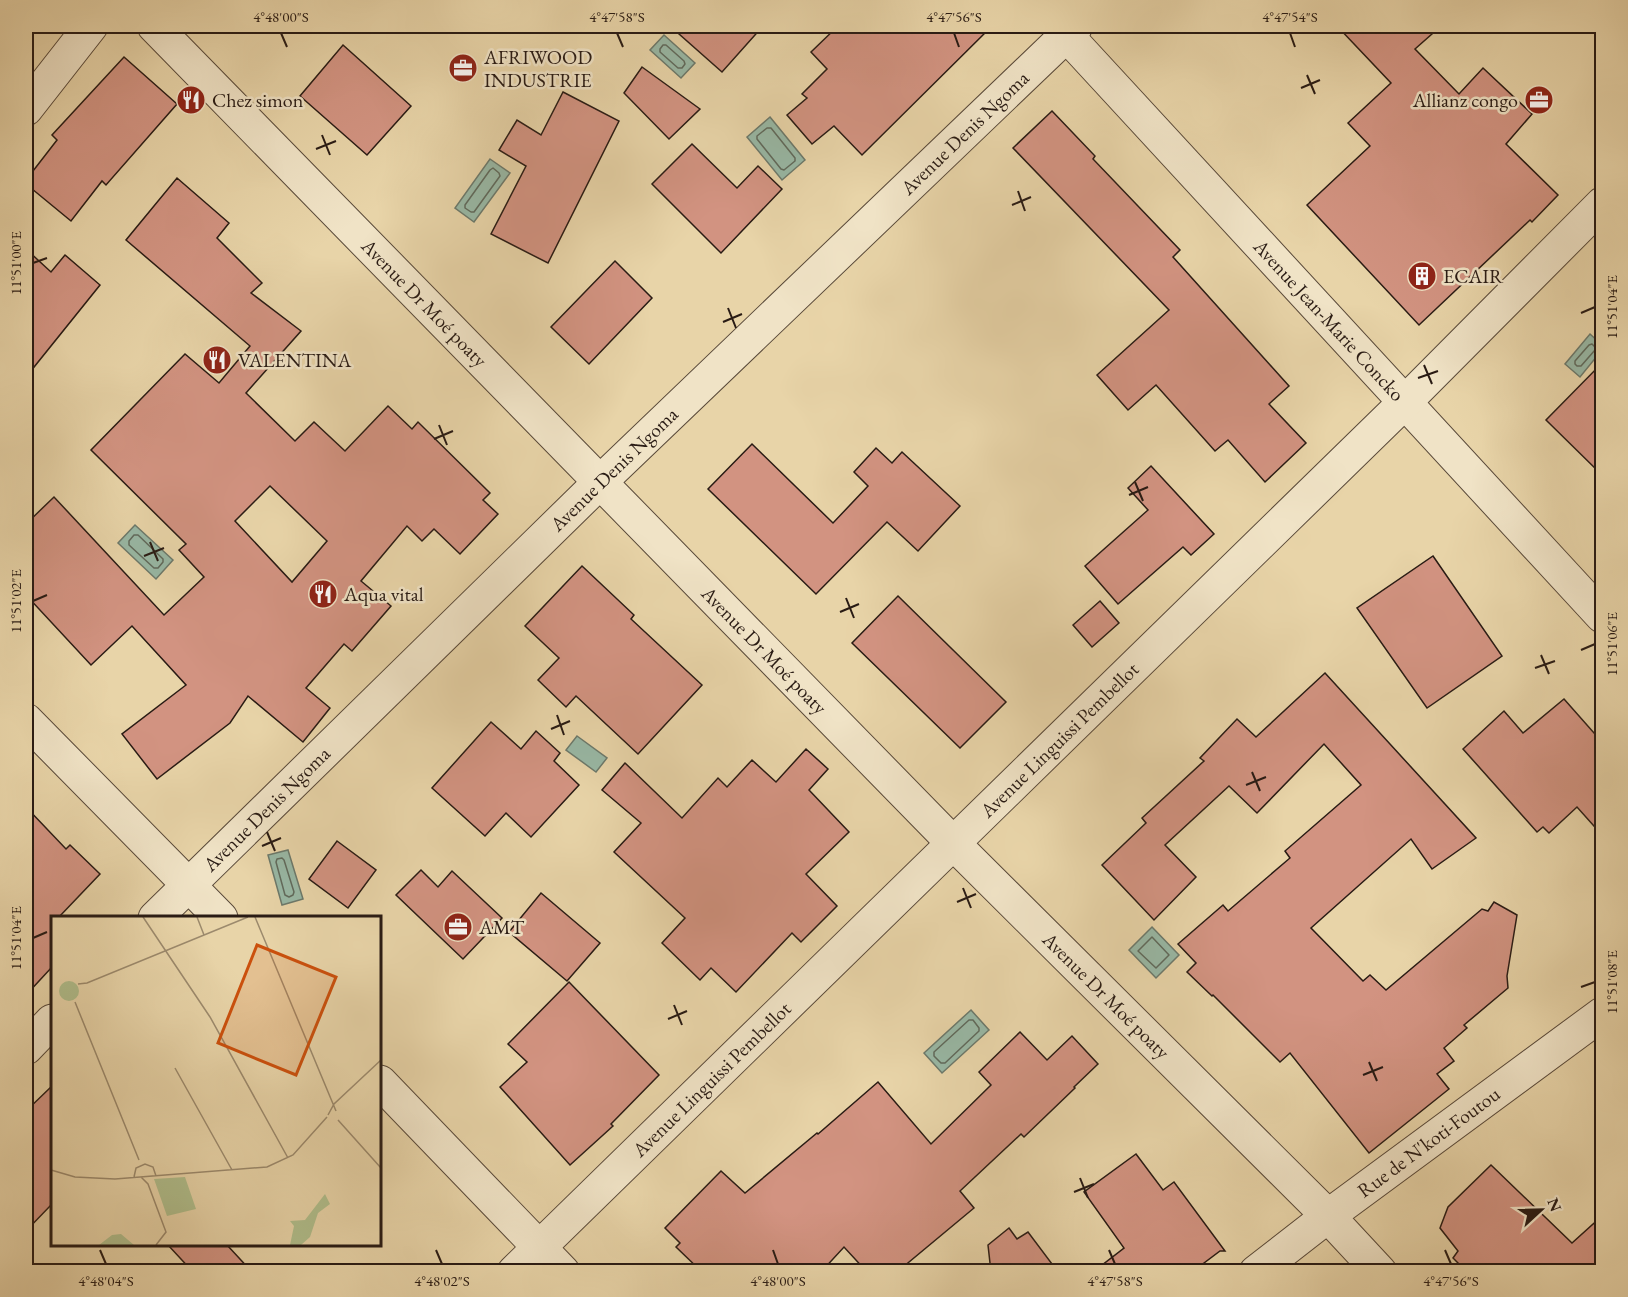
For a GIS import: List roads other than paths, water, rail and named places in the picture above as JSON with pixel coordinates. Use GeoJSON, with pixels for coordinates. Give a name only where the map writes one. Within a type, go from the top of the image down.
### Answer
{"type":"FeatureCollection","features":[{"type":"Feature","properties":{"kind":"street"},"geometry":{"type":"LineString","coordinates":[[26,110],[91,26]]}},
{"type":"Feature","properties":{"kind":"street","name":"Avenue Dr Moé poaty"},"geometry":{"type":"LineString","coordinates":[[154,26],[953,843],[1328,1216],[1380,1272]]}},
{"type":"Feature","properties":{"kind":"street","name":"Avenue Denis Ngoma"},"geometry":{"type":"LineString","coordinates":[[157,916],[1067,29]]}},
{"type":"Feature","properties":{"kind":"street","name":"Avenue Jean-Marie Concko"},"geometry":{"type":"LineString","coordinates":[[1067,29],[1602,616]]}},
{"type":"Feature","properties":{"kind":"street","name":"Avenue Linguissi Pembellot"},"geometry":{"type":"LineString","coordinates":[[514,1272],[1405,402],[1602,204]]}},
{"type":"Feature","properties":{"kind":"street"},"geometry":{"type":"LineString","coordinates":[[26,720],[219,916]]}},
{"type":"Feature","properties":{"kind":"street","name":"Rue de N'koti-Foutou"},"geometry":{"type":"LineString","coordinates":[[1256,1272],[1328,1216],[1602,1014]]}},
{"type":"Feature","properties":{"kind":"street"},"geometry":{"type":"LineString","coordinates":[[26,1048],[51,1022]]}},
{"type":"Feature","properties":{"kind":"street"},"geometry":{"type":"LineString","coordinates":[[381,1083],[563,1272]]}},
{"type":"Feature","properties":{"kind":"water"},"geometry":{"type":"Polygon","coordinates":[[[664,35],[695,63],[681,78],[650,50],[664,35]]]}},
{"type":"Feature","properties":{"kind":"water"},"geometry":{"type":"Polygon","coordinates":[[[770,117],[805,160],[782,180],[747,137],[770,117]]]}},
{"type":"Feature","properties":{"kind":"water"},"geometry":{"type":"Polygon","coordinates":[[[490,159],[510,173],[474,222],[455,208],[490,159]]]}},
{"type":"Feature","properties":{"kind":"water"},"geometry":{"type":"Polygon","coordinates":[[[1590,334],[1602,345],[1602,350],[1580,377],[1565,364],[1590,334]]]}},
{"type":"Feature","properties":{"kind":"water"},"geometry":{"type":"Polygon","coordinates":[[[135,525],[173,560],[156,579],[118,543],[135,525]]]}},
{"type":"Feature","properties":{"kind":"water"},"geometry":{"type":"Polygon","coordinates":[[[577,736],[607,758],[596,772],[566,750],[577,736]]]}},
{"type":"Feature","properties":{"kind":"water"},"geometry":{"type":"Polygon","coordinates":[[[288,850],[303,899],[282,905],[268,855],[288,850]]]}},
{"type":"Feature","properties":{"kind":"water"},"geometry":{"type":"Polygon","coordinates":[[[1152,927],[1179,955],[1156,978],[1129,950],[1152,927]]]}},
{"type":"Feature","properties":{"kind":"water"},"geometry":{"type":"Polygon","coordinates":[[[971,1010],[989,1030],[942,1073],[924,1053],[971,1010]]]}},
{"type":"Feature","properties":{"kind":"water"},"geometry":{"type":"Polygon","coordinates":[[[967,1264],[989,1265],[987,1271],[957,1271],[967,1264]]]}},
{"type":"Feature","properties":{"kind":"place","name":"AFRIWOOD INDUSTRIE"},"geometry":{"type":"Point","coordinates":[463,68]}},
{"type":"Feature","properties":{"kind":"place","name":"Chez simon"},"geometry":{"type":"Point","coordinates":[191,100]}},
{"type":"Feature","properties":{"kind":"place","name":"Allianz congo"},"geometry":{"type":"Point","coordinates":[1539,100]}},
{"type":"Feature","properties":{"kind":"place","name":"ECAIR"},"geometry":{"type":"Point","coordinates":[1422,276]}},
{"type":"Feature","properties":{"kind":"place","name":"VALENTINA"},"geometry":{"type":"Point","coordinates":[217,360]}},
{"type":"Feature","properties":{"kind":"place","name":"Aqua vital"},"geometry":{"type":"Point","coordinates":[323,594]}},
{"type":"Feature","properties":{"kind":"place","name":"AMT"},"geometry":{"type":"Point","coordinates":[458,927]}}]}
